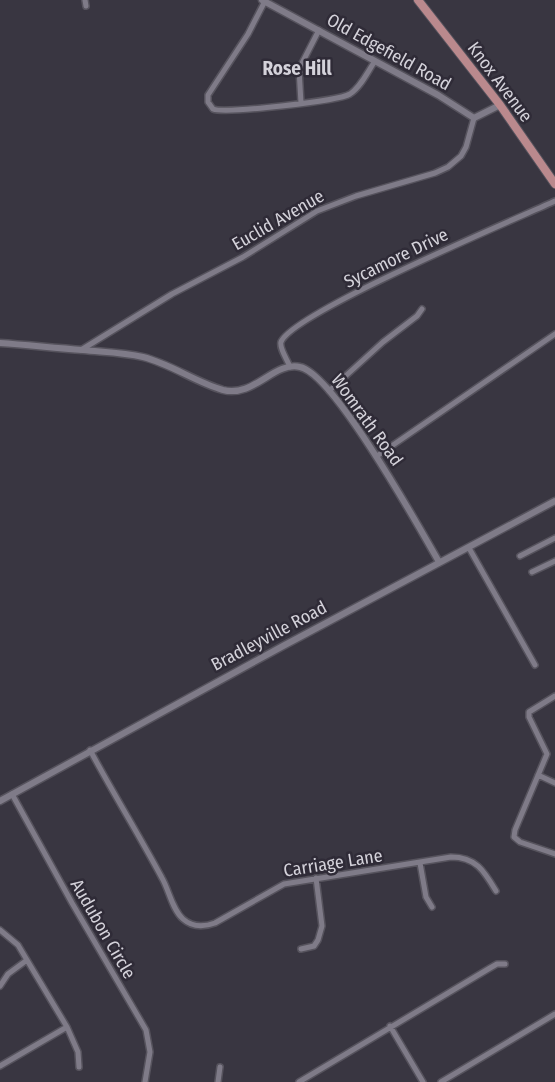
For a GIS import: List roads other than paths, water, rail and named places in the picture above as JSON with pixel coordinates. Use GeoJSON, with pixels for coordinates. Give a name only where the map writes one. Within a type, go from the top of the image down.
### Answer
{"type":"FeatureCollection","features":[{"type":"Feature","properties":{"kind":"main road","name":"Knox Avenue"},"geometry":{"type":"LineString","coordinates":[[418,0],[500,105],[555,184]]}},
{"type":"Feature","properties":{"kind":"street"},"geometry":{"type":"LineString","coordinates":[[264,1],[248,34],[208,95],[208,102],[211,107],[218,111],[338,98],[349,94],[355,89],[375,60]]}},
{"type":"Feature","properties":{"kind":"street","name":"Old Edgefield Road"},"geometry":{"type":"LineString","coordinates":[[264,1],[438,95],[474,118]]}},
{"type":"Feature","properties":{"kind":"street"},"geometry":{"type":"LineString","coordinates":[[301,103],[298,69],[319,30]]}},
{"type":"Feature","properties":{"kind":"street"},"geometry":{"type":"LineString","coordinates":[[474,118],[500,105]]}},
{"type":"Feature","properties":{"kind":"street","name":"Euclid Avenue"},"geometry":{"type":"LineString","coordinates":[[81,350],[172,294],[243,257],[317,210],[356,196],[435,173],[448,167],[461,156],[466,147],[474,118]]}},
{"type":"Feature","properties":{"kind":"street","name":"Sycamore Drive"},"geometry":{"type":"LineString","coordinates":[[290,367],[281,346],[283,340],[296,328],[341,300],[463,240],[555,201]]}},
{"type":"Feature","properties":{"kind":"street"},"geometry":{"type":"LineString","coordinates":[[329,391],[369,354],[417,316],[422,309]]}},
{"type":"Feature","properties":{"kind":"street"},"geometry":{"type":"LineString","coordinates":[[377,456],[555,334]]}},
{"type":"Feature","properties":{"kind":"street"},"geometry":{"type":"LineString","coordinates":[[0,343],[142,356],[217,388],[232,391],[255,386],[290,367]]}},
{"type":"Feature","properties":{"kind":"street","name":"Womrath Road"},"geometry":{"type":"LineString","coordinates":[[290,367],[309,370],[329,391],[377,456],[439,562]]}},
{"type":"Feature","properties":{"kind":"street","name":"Bradleyville Road"},"geometry":{"type":"LineString","coordinates":[[0,801],[90,750],[555,501]]}},
{"type":"Feature","properties":{"kind":"street"},"geometry":{"type":"LineString","coordinates":[[520,556],[555,538]]}},
{"type":"Feature","properties":{"kind":"street"},"geometry":{"type":"LineString","coordinates":[[469,548],[535,665]]}},
{"type":"Feature","properties":{"kind":"street"},"geometry":{"type":"LineString","coordinates":[[532,572],[555,562]]}},
{"type":"Feature","properties":{"kind":"street"},"geometry":{"type":"LineString","coordinates":[[555,696],[529,712],[529,717],[547,751],[515,830],[514,837],[520,842],[555,854]]}},
{"type":"Feature","properties":{"kind":"street","name":"Carriage Lane"},"geometry":{"type":"LineString","coordinates":[[90,750],[166,884],[177,911],[186,921],[199,926],[212,924],[279,885],[451,858],[468,859],[480,866],[496,891]]}},
{"type":"Feature","properties":{"kind":"street"},"geometry":{"type":"LineString","coordinates":[[538,775],[555,784]]}},
{"type":"Feature","properties":{"kind":"street","name":"Audubon Circle"},"geometry":{"type":"LineString","coordinates":[[12,794],[52,864],[72,904],[146,1030],[150,1052],[145,1082]]}},
{"type":"Feature","properties":{"kind":"street"},"geometry":{"type":"LineString","coordinates":[[420,863],[426,897],[432,907]]}},
{"type":"Feature","properties":{"kind":"street"},"geometry":{"type":"LineString","coordinates":[[301,949],[314,946],[322,930],[316,878]]}},
{"type":"Feature","properties":{"kind":"street"},"geometry":{"type":"LineString","coordinates":[[0,930],[18,945],[67,1027],[78,1052],[79,1067]]}},
{"type":"Feature","properties":{"kind":"street"},"geometry":{"type":"LineString","coordinates":[[0,986],[8,974],[27,960]]}},
{"type":"Feature","properties":{"kind":"street"},"geometry":{"type":"LineString","coordinates":[[299,1082],[490,968],[497,964],[505,964]]}},
{"type":"Feature","properties":{"kind":"street"},"geometry":{"type":"LineString","coordinates":[[441,1082],[555,1014]]}},
{"type":"Feature","properties":{"kind":"street"},"geometry":{"type":"LineString","coordinates":[[390,1026],[423,1082]]}},
{"type":"Feature","properties":{"kind":"street"},"geometry":{"type":"LineString","coordinates":[[0,1066],[67,1027]]}},
{"type":"Feature","properties":{"kind":"street"},"geometry":{"type":"LineString","coordinates":[[218,1082],[220,1067]]}},
{"type":"Feature","properties":{"kind":"district","name":"Rose Hill"},"geometry":{"type":"Point","coordinates":[297,68]}}]}
